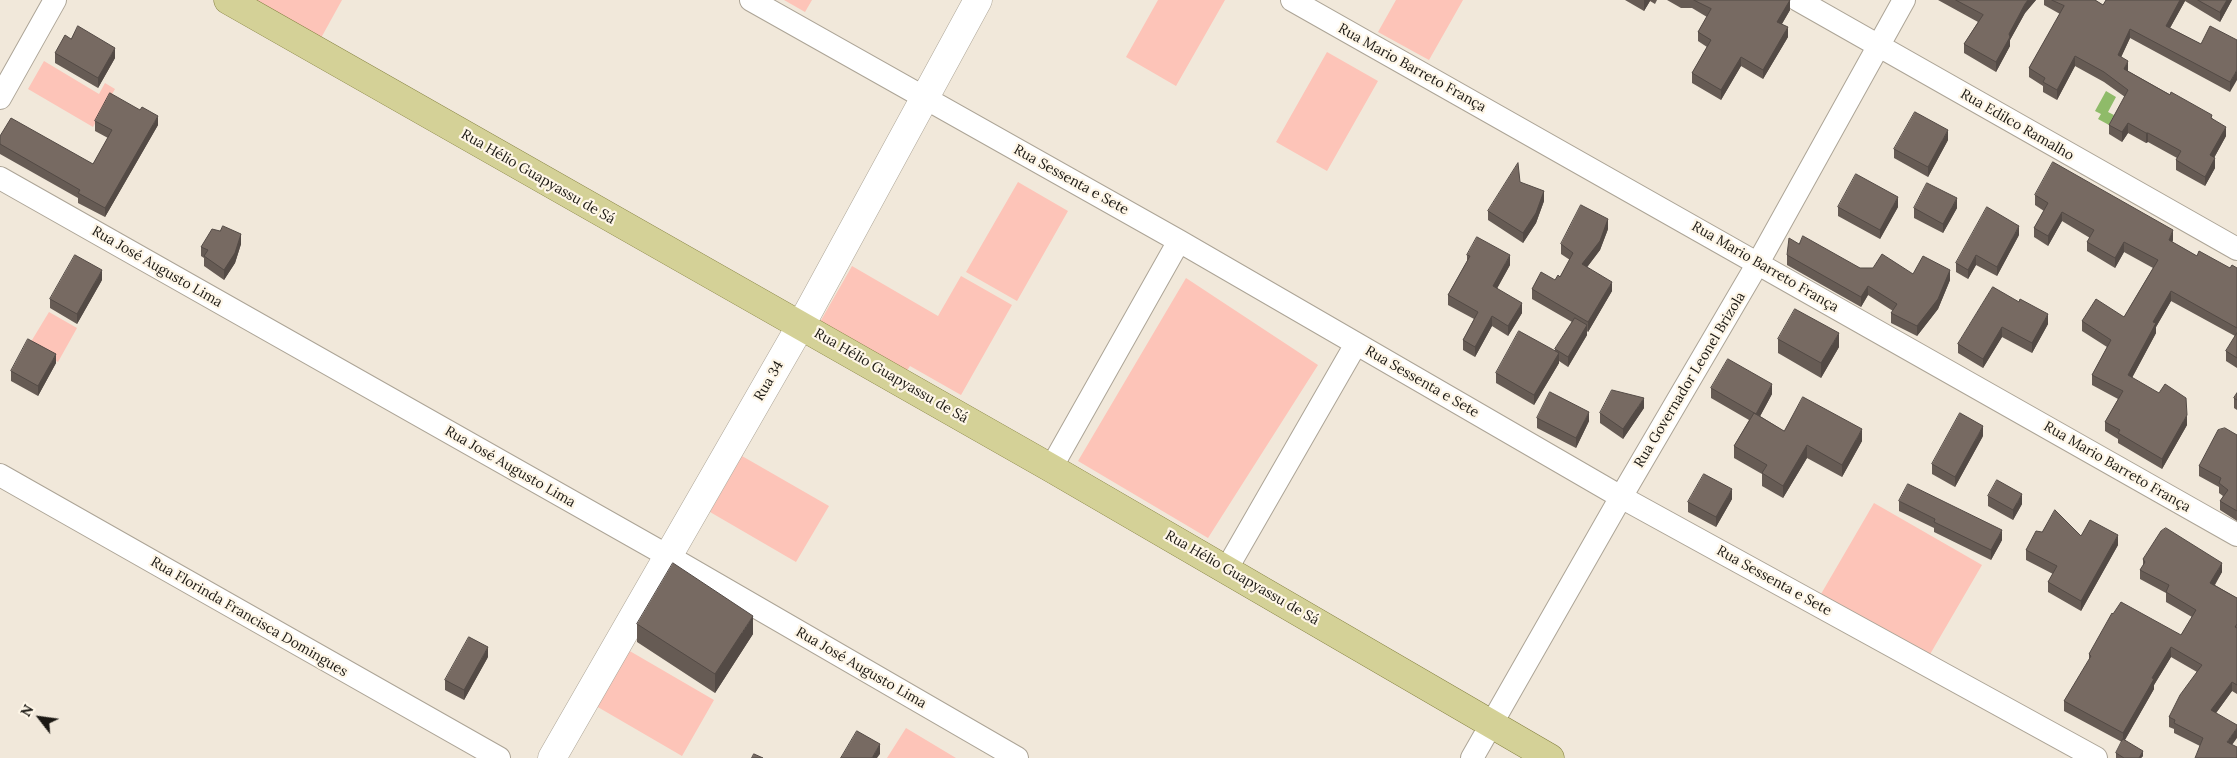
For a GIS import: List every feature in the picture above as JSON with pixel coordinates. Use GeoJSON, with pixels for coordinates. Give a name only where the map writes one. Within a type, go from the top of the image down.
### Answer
{"type":"FeatureCollection","features":[{"type":"Feature","properties":{"kind":"main road","name":"Rua Hélio Guapyassu de Sá"},"geometry":{"type":"LineString","coordinates":[[228,0],[1051,468],[1550,758]]}},
{"type":"Feature","properties":{"kind":"street"},"geometry":{"type":"LineString","coordinates":[[0,98],[56,0]]}},
{"type":"Feature","properties":{"kind":"street","name":"Rua Sessenta e Sete"},"geometry":{"type":"LineString","coordinates":[[751,0],[1179,242],[1621,497],[2096,758]]}},
{"type":"Feature","properties":{"kind":"street","name":"Rua 34"},"geometry":{"type":"LineString","coordinates":[[552,758],[801,325],[978,0]]}},
{"type":"Feature","properties":{"kind":"street","name":"Rua Mario Barreto França"},"geometry":{"type":"LineString","coordinates":[[1292,0],[2237,535]]}},
{"type":"Feature","properties":{"kind":"street","name":"Rua Edilco Ramalho"},"geometry":{"type":"LineString","coordinates":[[1798,0],[2237,249]]}},
{"type":"Feature","properties":{"kind":"street","name":"Rua Governador Leonel Brizola"},"geometry":{"type":"LineString","coordinates":[[1472,758],[1621,497],[1758,263],[1904,0]]}},
{"type":"Feature","properties":{"kind":"street","name":"Rua José Augusto Lima"},"geometry":{"type":"LineString","coordinates":[[0,178],[668,556],[1018,758]]}},
{"type":"Feature","properties":{"kind":"street"},"geometry":{"type":"LineString","coordinates":[[1051,468],[1179,242]]}},
{"type":"Feature","properties":{"kind":"street"},"geometry":{"type":"LineString","coordinates":[[1226,570],[1356,344]]}},
{"type":"Feature","properties":{"kind":"street","name":"Rua Florinda Francisca Domingues"},"geometry":{"type":"LineString","coordinates":[[0,475],[499,758]]}},
{"type":"Feature","properties":{"kind":"shaded area"},"geometry":{"type":"Polygon","coordinates":[[[253,0],[342,0],[321,38],[253,0]]]}},
{"type":"Feature","properties":{"kind":"shaded area"},"geometry":{"type":"Polygon","coordinates":[[[784,0],[812,0],[805,12],[784,0]]]}},
{"type":"Feature","properties":{"kind":"shaded area"},"geometry":{"type":"Polygon","coordinates":[[[1158,0],[1225,0],[1176,86],[1126,57],[1158,0]]]}},
{"type":"Feature","properties":{"kind":"shaded area"},"geometry":{"type":"Polygon","coordinates":[[[1396,0],[1463,0],[1429,60],[1378,32],[1396,0]]]}},
{"type":"Feature","properties":{"kind":"shaded area"},"geometry":{"type":"Polygon","coordinates":[[[1327,52],[1378,81],[1327,171],[1276,142],[1327,52]]]}},
{"type":"Feature","properties":{"kind":"shaded area"},"geometry":{"type":"Polygon","coordinates":[[[44,61],[99,94],[105,83],[115,89],[93,127],[28,89],[44,61]]]}},
{"type":"Feature","properties":{"kind":"shaded area"},"geometry":{"type":"Polygon","coordinates":[[[2106,91],[2116,97],[2108,112],[2114,115],[2109,125],[2098,119],[2101,114],[2095,111],[2106,91]]]}},
{"type":"Feature","properties":{"kind":"shaded area"},"geometry":{"type":"Polygon","coordinates":[[[1018,182],[1068,211],[1017,301],[966,272],[1018,182]]]}},
{"type":"Feature","properties":{"kind":"shaded area"},"geometry":{"type":"Polygon","coordinates":[[[852,266],[938,316],[961,276],[1012,305],[961,395],[910,366],[906,372],[820,322],[852,266]]]}},
{"type":"Feature","properties":{"kind":"shaded area"},"geometry":{"type":"Polygon","coordinates":[[[1186,278],[1318,365],[1208,538],[1078,461],[1186,278]]]}},
{"type":"Feature","properties":{"kind":"shaded area"},"geometry":{"type":"Polygon","coordinates":[[[49,312],[77,328],[58,362],[29,345],[49,312]]]}},
{"type":"Feature","properties":{"kind":"shaded area"},"geometry":{"type":"Polygon","coordinates":[[[742,456],[829,506],[796,562],[710,512],[742,456]]]}},
{"type":"Feature","properties":{"kind":"shaded area"},"geometry":{"type":"Polygon","coordinates":[[[1874,503],[1982,565],[1929,656],[1821,594],[1874,503]]]}},
{"type":"Feature","properties":{"kind":"shaded area"},"geometry":{"type":"Polygon","coordinates":[[[628,650],[714,700],[682,756],[596,706],[628,650]]]}},
{"type":"Feature","properties":{"kind":"shaded area"},"geometry":{"type":"Polygon","coordinates":[[[906,728],[956,758],[887,758],[906,728]]]}},
{"type":"Feature","properties":{"kind":"building"},"geometry":{"type":"Polygon","coordinates":[[[1694,0],[1790,0],[1777,22],[1788,27],[1763,70],[1741,57],[1721,90],[1692,73],[1711,40],[1698,32],[1711,9],[1694,0]]]}},
{"type":"Feature","properties":{"kind":"building"},"geometry":{"type":"Polygon","coordinates":[[[1956,0],[2028,0],[1996,62],[1964,44],[1983,15],[1956,0]]]}},
{"type":"Feature","properties":{"kind":"building"},"geometry":{"type":"Polygon","coordinates":[[[2052,0],[2095,0],[2103,5],[2106,0],[2180,0],[2166,26],[2201,44],[2210,26],[2237,40],[2237,70],[2230,82],[2130,29],[2118,55],[2128,61],[2124,69],[2170,95],[2171,92],[2212,115],[2211,118],[2226,127],[2210,155],[2215,158],[2205,177],[2176,160],[2181,151],[2148,133],[2128,123],[2122,132],[2109,125],[2128,90],[2104,72],[2075,56],[2057,90],[2043,82],[2045,78],[2029,68],[2064,6],[2052,0]]]}},
{"type":"Feature","properties":{"kind":"building"},"geometry":{"type":"Polygon","coordinates":[[[2198,0],[2227,0],[2220,12],[2198,0]]]}},
{"type":"Feature","properties":{"kind":"building"},"geometry":{"type":"Polygon","coordinates":[[[78,26],[115,48],[98,78],[55,53],[65,35],[71,39],[78,26]]]}},
{"type":"Feature","properties":{"kind":"building"},"geometry":{"type":"Polygon","coordinates":[[[110,93],[140,110],[142,107],[158,116],[105,208],[78,193],[80,190],[0,144],[0,136],[11,118],[93,164],[112,130],[95,121],[110,93]]]}},
{"type":"Feature","properties":{"kind":"building"},"geometry":{"type":"Polygon","coordinates":[[[1915,112],[1948,130],[1928,167],[1894,149],[1915,112]]]}},
{"type":"Feature","properties":{"kind":"building"},"geometry":{"type":"Polygon","coordinates":[[[2053,162],[2173,230],[2169,240],[2197,256],[2199,251],[2230,268],[2232,265],[2237,268],[2237,328],[2171,291],[2153,322],[2156,323],[2128,375],[2159,393],[2165,384],[2186,398],[2187,415],[2162,459],[2118,433],[2120,430],[2105,422],[2123,391],[2092,375],[2111,340],[2082,321],[2096,299],[2124,317],[2158,260],[2124,242],[2115,258],[2087,242],[2094,230],[2062,212],[2048,236],[2034,228],[2048,203],[2035,195],[2053,162]]]}},
{"type":"Feature","properties":{"kind":"building"},"geometry":{"type":"Polygon","coordinates":[[[1518,163],[1520,182],[1544,191],[1536,213],[1523,233],[1488,211],[1518,163]]]}},
{"type":"Feature","properties":{"kind":"building"},"geometry":{"type":"Polygon","coordinates":[[[1856,174],[1898,197],[1880,230],[1838,207],[1856,174]]]}},
{"type":"Feature","properties":{"kind":"building"},"geometry":{"type":"Polygon","coordinates":[[[1927,183],[1957,198],[1943,224],[1914,208],[1927,183]]]}},
{"type":"Feature","properties":{"kind":"building"},"geometry":{"type":"Polygon","coordinates":[[[1581,205],[1608,219],[1600,241],[1582,264],[1612,282],[1588,322],[1532,289],[1541,272],[1555,280],[1558,275],[1560,277],[1573,253],[1561,244],[1581,205]]]}},
{"type":"Feature","properties":{"kind":"building"},"geometry":{"type":"Polygon","coordinates":[[[1987,207],[2019,226],[1997,267],[1976,255],[1968,270],[1956,263],[1987,207]]]}},
{"type":"Feature","properties":{"kind":"building"},"geometry":{"type":"Polygon","coordinates":[[[223,226],[241,234],[235,253],[224,270],[204,256],[208,250],[201,247],[212,229],[220,231],[223,226]]]}},
{"type":"Feature","properties":{"kind":"building"},"geometry":{"type":"Polygon","coordinates":[[[1803,236],[1860,268],[1873,268],[1882,254],[1913,274],[1923,256],[1950,270],[1938,299],[1917,326],[1891,313],[1897,304],[1868,286],[1861,297],[1787,255],[1789,238],[1799,244],[1803,236]]]}},
{"type":"Feature","properties":{"kind":"building"},"geometry":{"type":"Polygon","coordinates":[[[1477,237],[1510,255],[1493,286],[1522,303],[1508,326],[1492,316],[1475,347],[1463,340],[1478,312],[1448,295],[1470,256],[1467,255],[1477,237]]]}},
{"type":"Feature","properties":{"kind":"building"},"geometry":{"type":"Polygon","coordinates":[[[75,255],[102,270],[77,314],[50,299],[75,255]]]}},
{"type":"Feature","properties":{"kind":"building"},"geometry":{"type":"Polygon","coordinates":[[[1993,287],[2019,302],[2020,299],[2048,314],[2032,343],[2002,327],[1983,359],[1958,344],[1993,287]]]}},
{"type":"Feature","properties":{"kind":"building"},"geometry":{"type":"Polygon","coordinates":[[[1795,309],[1839,333],[1821,363],[1778,339],[1795,309]]]}},
{"type":"Feature","properties":{"kind":"building"},"geometry":{"type":"Polygon","coordinates":[[[1575,318],[1587,325],[1568,357],[1555,349],[1575,318]]]}},
{"type":"Feature","properties":{"kind":"building"},"geometry":{"type":"Polygon","coordinates":[[[1519,331],[1559,353],[1534,395],[1496,373],[1519,331]]]}},
{"type":"Feature","properties":{"kind":"building"},"geometry":{"type":"Polygon","coordinates":[[[2237,333],[2237,358],[2226,351],[2237,333]]]}},
{"type":"Feature","properties":{"kind":"building"},"geometry":{"type":"Polygon","coordinates":[[[28,339],[56,354],[38,386],[11,371],[28,339]]]}},
{"type":"Feature","properties":{"kind":"building"},"geometry":{"type":"Polygon","coordinates":[[[1728,359],[1772,384],[1756,414],[1711,388],[1728,359]]]}},
{"type":"Feature","properties":{"kind":"building"},"geometry":{"type":"Polygon","coordinates":[[[1612,390],[1644,398],[1623,429],[1600,413],[1612,390]]]}},
{"type":"Feature","properties":{"kind":"building"},"geometry":{"type":"Polygon","coordinates":[[[1550,392],[1589,412],[1576,438],[1537,418],[1550,392]]]}},
{"type":"Feature","properties":{"kind":"building"},"geometry":{"type":"Polygon","coordinates":[[[1803,397],[1862,429],[1842,465],[1807,445],[1783,486],[1762,473],[1767,465],[1734,446],[1754,413],[1784,431],[1803,397]]]}},
{"type":"Feature","properties":{"kind":"building"},"geometry":{"type":"Polygon","coordinates":[[[1960,413],[1983,426],[1955,477],[1932,464],[1960,413]]]}},
{"type":"Feature","properties":{"kind":"building"},"geometry":{"type":"Polygon","coordinates":[[[2225,428],[2237,435],[2237,511],[2220,501],[2228,490],[2219,483],[2221,478],[2199,466],[2218,430],[2225,428]]]}},
{"type":"Feature","properties":{"kind":"building"},"geometry":{"type":"Polygon","coordinates":[[[1704,474],[1732,489],[1716,517],[1688,502],[1704,474]]]}},
{"type":"Feature","properties":{"kind":"building"},"geometry":{"type":"Polygon","coordinates":[[[1997,480],[2022,494],[2013,510],[1988,496],[1997,480]]]}},
{"type":"Feature","properties":{"kind":"building"},"geometry":{"type":"Polygon","coordinates":[[[1908,484],[2002,530],[1991,550],[1934,522],[1935,519],[1899,501],[1908,484]]]}},
{"type":"Feature","properties":{"kind":"building"},"geometry":{"type":"Polygon","coordinates":[[[2055,510],[2081,536],[2090,520],[2118,535],[2081,601],[2048,582],[2057,566],[2026,550],[2036,531],[2042,532],[2055,510]]]}},
{"type":"Feature","properties":{"kind":"building"},"geometry":{"type":"Polygon","coordinates":[[[2166,528],[2222,563],[2210,583],[2237,598],[2237,624],[2235,627],[2237,628],[2237,685],[2232,682],[2211,710],[2237,725],[2237,728],[2227,742],[2237,747],[2237,758],[2195,758],[2203,738],[2174,723],[2175,720],[2169,717],[2180,695],[2202,665],[2171,647],[2123,733],[2064,701],[2091,656],[2089,654],[2112,613],[2121,602],[2181,635],[2196,610],[2166,592],[2169,585],[2140,570],[2145,562],[2143,559],[2161,531],[2166,528]]]}},
{"type":"Feature","properties":{"kind":"building"},"geometry":{"type":"Polygon","coordinates":[[[673,563],[753,616],[715,674],[637,624],[673,563]]]}},
{"type":"Feature","properties":{"kind":"building"},"geometry":{"type":"Polygon","coordinates":[[[469,637],[488,647],[464,690],[445,680],[469,637]]]}},
{"type":"Feature","properties":{"kind":"building"},"geometry":{"type":"Polygon","coordinates":[[[857,731],[880,744],[872,758],[841,758],[857,731]]]}},
{"type":"Feature","properties":{"kind":"building"},"geometry":{"type":"Polygon","coordinates":[[[2123,739],[2143,751],[2139,758],[2124,758],[2116,753],[2123,739]]]}},
{"type":"Feature","properties":{"kind":"building"},"geometry":{"type":"Polygon","coordinates":[[[754,754],[763,758],[752,758],[754,754]]]}}]}
